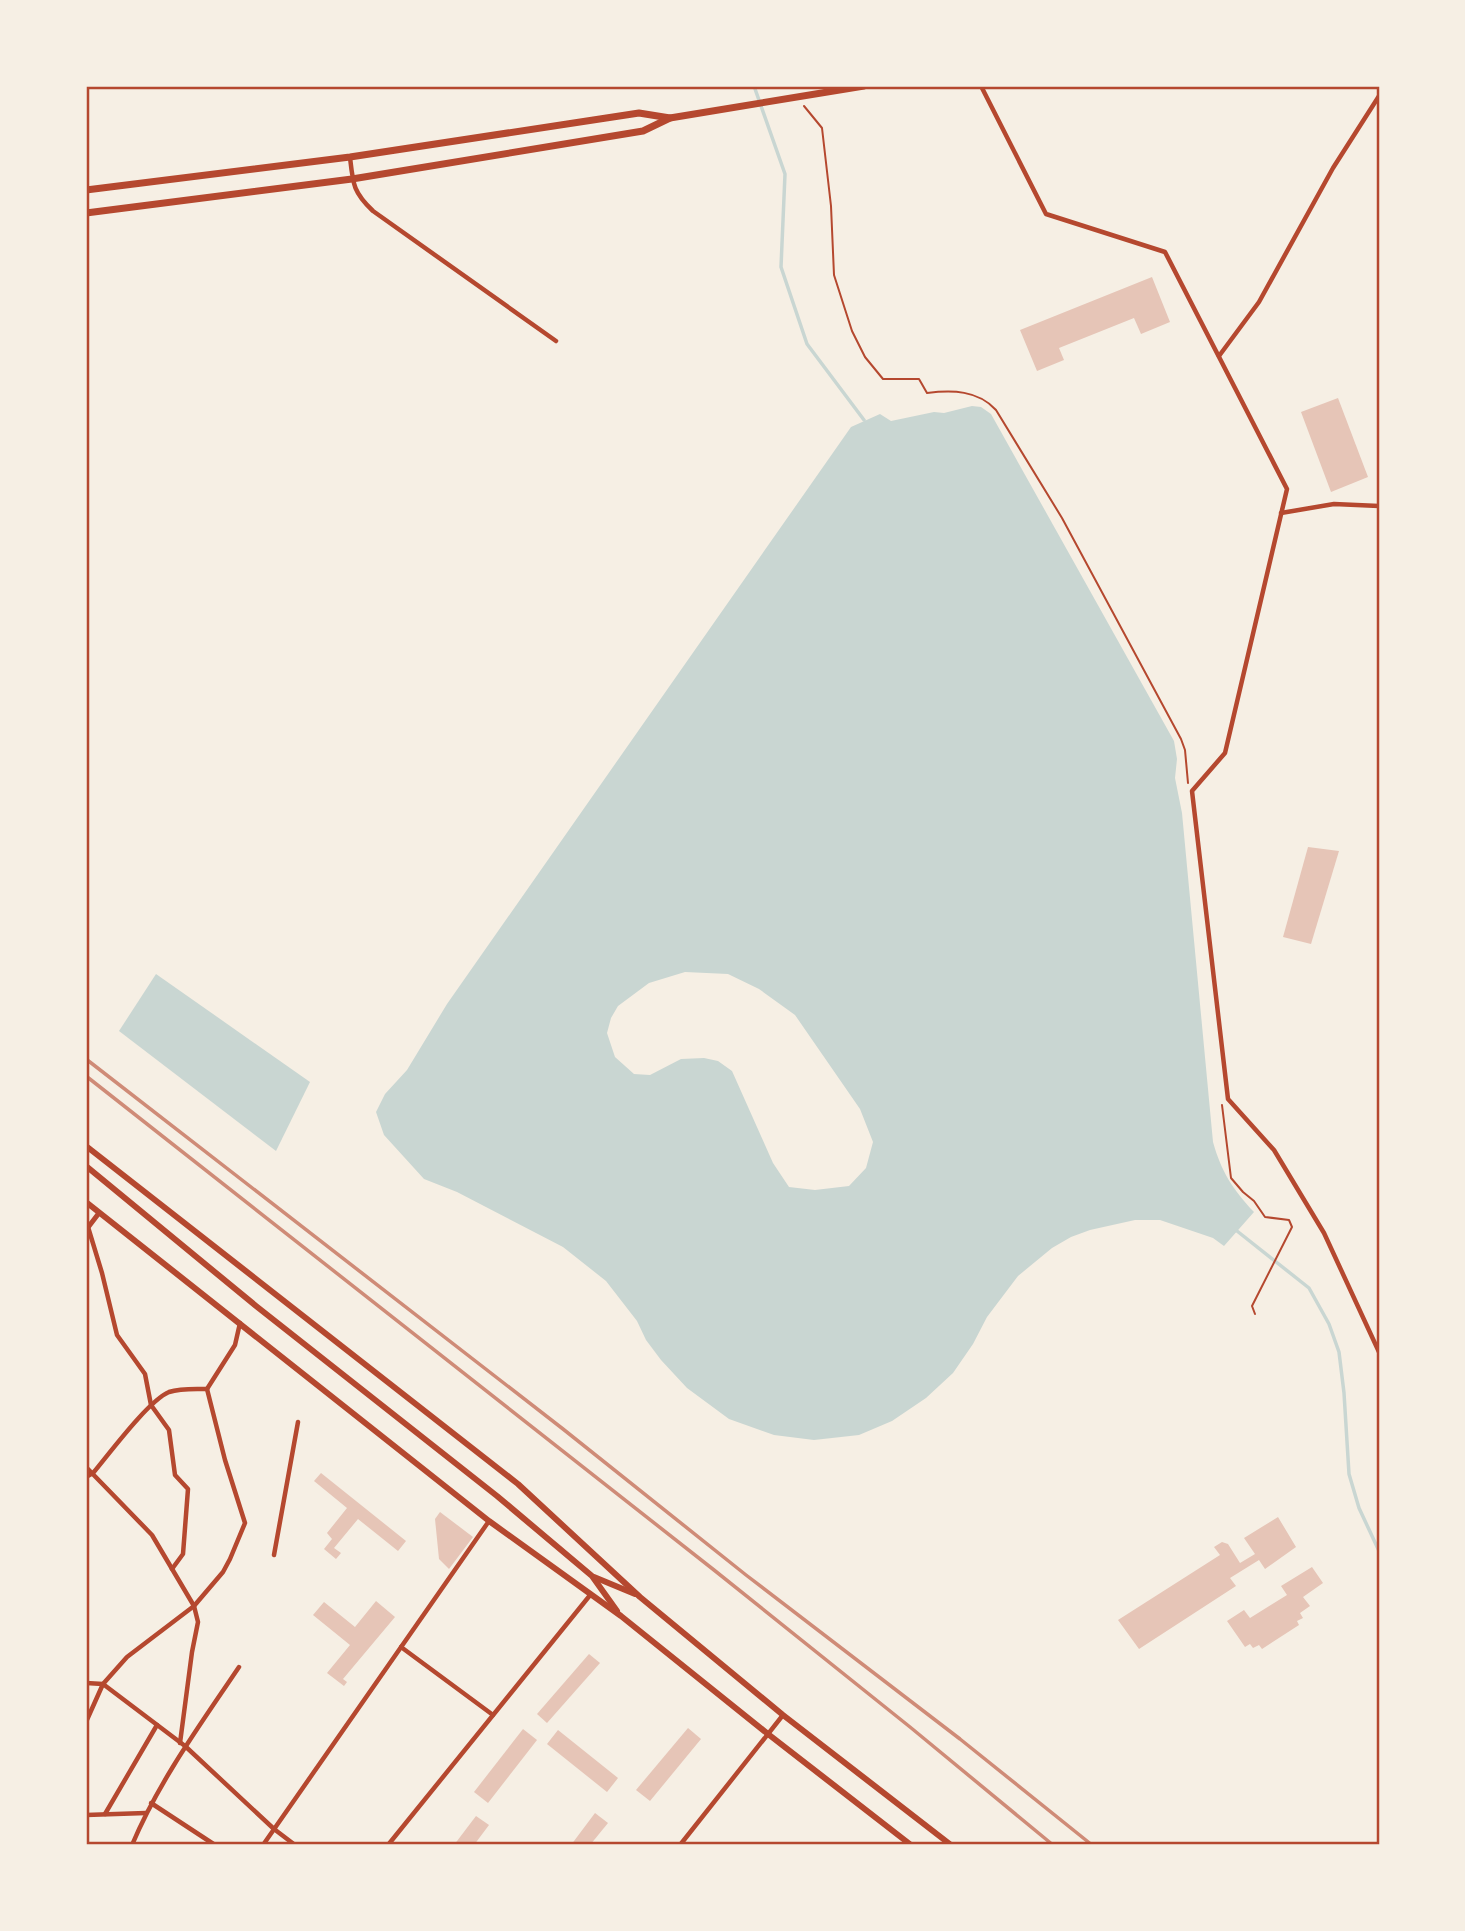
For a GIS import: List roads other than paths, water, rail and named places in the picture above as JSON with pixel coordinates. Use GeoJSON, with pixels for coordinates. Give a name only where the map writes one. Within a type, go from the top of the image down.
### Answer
{"type":"FeatureCollection","features":[{"type":"Feature","properties":{"kind":"main road"},"geometry":{"type":"LineString","coordinates":[[86,213],[352,179],[643,131],[670,118],[835,88],[864,86]]}},
{"type":"Feature","properties":{"kind":"main road"},"geometry":{"type":"LineString","coordinates":[[86,190],[350,158],[639,113],[670,118]]}},
{"type":"Feature","properties":{"kind":"main road"},"geometry":{"type":"LineString","coordinates":[[86,1146],[519,1484],[640,1597],[783,1715],[951,1845]]}},
{"type":"Feature","properties":{"kind":"main road"},"geometry":{"type":"LineString","coordinates":[[86,1166],[256,1306],[497,1496],[592,1576],[621,1616]]}},
{"type":"Feature","properties":{"kind":"main road"},"geometry":{"type":"LineString","coordinates":[[86,1202],[489,1521],[621,1616],[911,1845]]}},
{"type":"Feature","properties":{"kind":"main road"},"geometry":{"type":"LineString","coordinates":[[592,1576],[640,1597]]}},
{"type":"Feature","properties":{"kind":"street"},"geometry":{"type":"LineString","coordinates":[[981,86],[1046,214],[1165,252],[1287,489],[1225,753],[1192,791],[1228,1099],[1274,1150],[1324,1233],[1379,1352]]}},
{"type":"Feature","properties":{"kind":"street"},"geometry":{"type":"LineString","coordinates":[[1219,356],[1259,302],[1333,168],[1379,96]]}},
{"type":"Feature","properties":{"kind":"street"},"geometry":{"type":"LineString","coordinates":[[350,158],[352,179],[358,196],[373,211],[556,341]]}},
{"type":"Feature","properties":{"kind":"street"},"geometry":{"type":"LineString","coordinates":[[1281,513],[1334,504],[1379,506]]}},
{"type":"Feature","properties":{"kind":"street"},"geometry":{"type":"LineString","coordinates":[[99,1213],[87,1228],[102,1273],[117,1335],[145,1374],[151,1405],[169,1430],[175,1475],[188,1489],[183,1554],[172,1569]]}},
{"type":"Feature","properties":{"kind":"street"},"geometry":{"type":"LineString","coordinates":[[86,1722],[103,1684],[127,1657],[194,1606],[226,1565],[244,1523],[207,1389],[235,1345],[240,1323]]}},
{"type":"Feature","properties":{"kind":"street"},"geometry":{"type":"LineString","coordinates":[[86,1477],[93,1473],[151,1405],[165,1394],[176,1390],[207,1389]]}},
{"type":"Feature","properties":{"kind":"street"},"geometry":{"type":"LineString","coordinates":[[274,1555],[298,1422]]}},
{"type":"Feature","properties":{"kind":"street"},"geometry":{"type":"LineString","coordinates":[[86,1467],[152,1535],[194,1606],[198,1622],[182,1744]]}},
{"type":"Feature","properties":{"kind":"street"},"geometry":{"type":"LineString","coordinates":[[263,1845],[489,1521]]}},
{"type":"Feature","properties":{"kind":"street"},"geometry":{"type":"LineString","coordinates":[[388,1845],[591,1594]]}},
{"type":"Feature","properties":{"kind":"street"},"geometry":{"type":"LineString","coordinates":[[401,1647],[493,1715]]}},
{"type":"Feature","properties":{"kind":"street"},"geometry":{"type":"LineString","coordinates":[[132,1845],[182,1744],[239,1667]]}},
{"type":"Feature","properties":{"kind":"street"},"geometry":{"type":"LineString","coordinates":[[86,1683],[103,1684],[182,1744],[295,1845]]}},
{"type":"Feature","properties":{"kind":"street"},"geometry":{"type":"LineString","coordinates":[[680,1845],[783,1715]]}},
{"type":"Feature","properties":{"kind":"street"},"geometry":{"type":"LineString","coordinates":[[105,1814],[157,1725]]}},
{"type":"Feature","properties":{"kind":"street"},"geometry":{"type":"LineString","coordinates":[[151,1803],[215,1845]]}},
{"type":"Feature","properties":{"kind":"street"},"geometry":{"type":"LineString","coordinates":[[86,1815],[146,1813]]}},
{"type":"Feature","properties":{"kind":"waterway"},"geometry":{"type":"LineString","coordinates":[[754,86],[785,174],[781,267],[807,344],[864,420]]}},
{"type":"Feature","properties":{"kind":"waterway"},"geometry":{"type":"LineString","coordinates":[[1237,1231],[1309,1288],[1329,1324],[1339,1352],[1349,1474],[1359,1508],[1379,1551]]}},
{"type":"Feature","properties":{"kind":"railway"},"geometry":{"type":"LineString","coordinates":[[86,1059],[960,1739],[1092,1845]]}},
{"type":"Feature","properties":{"kind":"railway"},"geometry":{"type":"LineString","coordinates":[[86,1076],[714,1570],[1053,1845]]}}]}
